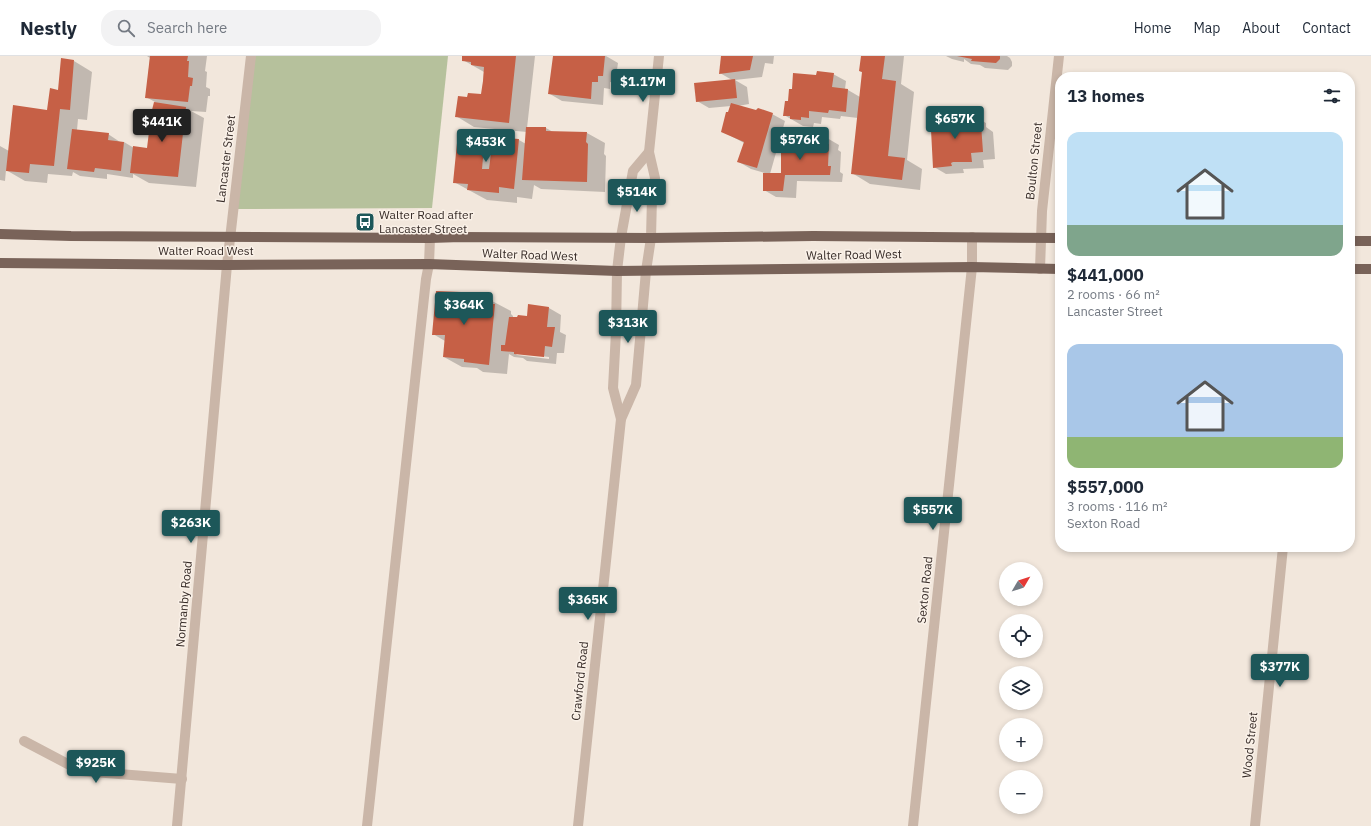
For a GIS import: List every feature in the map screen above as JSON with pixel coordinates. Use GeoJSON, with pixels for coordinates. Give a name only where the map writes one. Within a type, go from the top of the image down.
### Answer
{"type":"FeatureCollection","features":[{"type":"Feature","properties":{"kind":"main road","name":"Walter Road West"},"geometry":{"type":"LineString","coordinates":[[0,234],[71,236],[430,238],[805,236],[1055,238]]}},
{"type":"Feature","properties":{"kind":"main road"},"geometry":{"type":"LineString","coordinates":[[1355,241],[1371,240]]}},
{"type":"Feature","properties":{"kind":"main road","name":"Walter Road West"},"geometry":{"type":"LineString","coordinates":[[0,262],[429,264],[617,271],[972,267],[1055,269]]}},
{"type":"Feature","properties":{"kind":"main road"},"geometry":{"type":"LineString","coordinates":[[1355,269],[1371,269]]}},
{"type":"Feature","properties":{"kind":"street","name":"Lancaster Street"},"geometry":{"type":"LineString","coordinates":[[227,264],[251,56]]}},
{"type":"Feature","properties":{"kind":"street","name":"Crawford Road"},"geometry":{"type":"LineString","coordinates":[[578,826],[621,419],[636,385],[646,271],[651,238],[652,197],[655,178],[649,152],[659,56]]}},
{"type":"Feature","properties":{"kind":"street","name":"Boulton Street"},"geometry":{"type":"LineString","coordinates":[[1057,72],[1059,56]]}},
{"type":"Feature","properties":{"kind":"street","name":"Boulton Street"},"geometry":{"type":"LineString","coordinates":[[1040,269],[1042,211],[1055,92]]}},
{"type":"Feature","properties":{"kind":"street","name":"Crawford Road"},"geometry":{"type":"LineString","coordinates":[[621,419],[613,388],[617,271],[621,237],[633,171],[649,152]]}},
{"type":"Feature","properties":{"kind":"street","name":"Sexton Road"},"geometry":{"type":"LineString","coordinates":[[913,826],[972,267],[972,237]]}},
{"type":"Feature","properties":{"kind":"street"},"geometry":{"type":"LineString","coordinates":[[367,826],[425,286],[429,264],[430,238]]}},
{"type":"Feature","properties":{"kind":"street","name":"Normanby Road"},"geometry":{"type":"LineString","coordinates":[[177,826],[227,264]]}},
{"type":"Feature","properties":{"kind":"street","name":"Wood Street"},"geometry":{"type":"LineString","coordinates":[[1255,826],[1282,552]]}},
{"type":"Feature","properties":{"kind":"street"},"geometry":{"type":"LineString","coordinates":[[24,741],[81,771],[182,779]]}},
{"type":"Feature","properties":{"kind":"green space"},"geometry":{"type":"Polygon","coordinates":[[[251,56],[448,56],[432,208],[233,209],[251,56]]]}},
{"type":"Feature","properties":{"kind":"building"},"geometry":{"type":"Polygon","coordinates":[[[150,56],[188,56],[188,77],[193,78],[192,86],[190,86],[188,102],[145,98],[150,56]]]}},
{"type":"Feature","properties":{"kind":"building"},"geometry":{"type":"Polygon","coordinates":[[[462,56],[516,56],[509,123],[455,117],[458,96],[467,97],[468,93],[481,94],[483,81],[484,67],[471,65],[471,62],[462,61],[462,56]]]}},
{"type":"Feature","properties":{"kind":"building"},"geometry":{"type":"Polygon","coordinates":[[[553,56],[605,56],[603,76],[598,76],[598,82],[592,82],[591,99],[548,94],[553,56]]]}},
{"type":"Feature","properties":{"kind":"building"},"geometry":{"type":"Polygon","coordinates":[[[721,56],[753,56],[750,70],[719,74],[721,56]]]}},
{"type":"Feature","properties":{"kind":"building"},"geometry":{"type":"Polygon","coordinates":[[[861,56],[885,56],[882,79],[896,81],[888,156],[905,158],[902,180],[851,174],[862,72],[859,71],[861,56]]]}},
{"type":"Feature","properties":{"kind":"building"},"geometry":{"type":"Polygon","coordinates":[[[957,56],[1000,56],[1000,59],[996,63],[971,61],[972,59],[957,56]]]}},
{"type":"Feature","properties":{"kind":"building"},"geometry":{"type":"Polygon","coordinates":[[[61,58],[74,60],[70,110],[60,109],[54,166],[30,164],[29,173],[6,171],[13,105],[47,110],[50,88],[58,90],[61,58]]]}},
{"type":"Feature","properties":{"kind":"building"},"geometry":{"type":"Polygon","coordinates":[[[817,71],[834,73],[832,87],[848,89],[846,112],[829,110],[828,113],[809,111],[809,118],[801,117],[801,120],[790,119],[790,116],[783,116],[785,101],[788,101],[789,89],[792,89],[793,73],[816,75],[817,71]]]}},
{"type":"Feature","properties":{"kind":"building"},"geometry":{"type":"Polygon","coordinates":[[[735,79],[737,98],[696,102],[694,83],[735,79]]]}},
{"type":"Feature","properties":{"kind":"building"},"geometry":{"type":"Polygon","coordinates":[[[154,102],[186,107],[178,177],[130,173],[133,146],[147,148],[151,116],[156,117],[157,111],[152,110],[154,102]]]}},
{"type":"Feature","properties":{"kind":"building"},"geometry":{"type":"Polygon","coordinates":[[[731,103],[756,110],[758,108],[773,113],[757,168],[737,162],[744,142],[721,132],[726,112],[728,112],[731,103]]]}},
{"type":"Feature","properties":{"kind":"building"},"geometry":{"type":"Polygon","coordinates":[[[974,115],[974,123],[981,124],[983,152],[971,153],[972,162],[953,162],[951,163],[952,166],[933,168],[931,130],[931,126],[933,126],[932,117],[974,115]]]}},
{"type":"Feature","properties":{"kind":"building"},"geometry":{"type":"Polygon","coordinates":[[[526,127],[546,127],[546,131],[587,132],[587,182],[522,180],[526,127]]]}},
{"type":"Feature","properties":{"kind":"building"},"geometry":{"type":"Polygon","coordinates":[[[72,129],[109,133],[108,140],[124,142],[121,171],[95,168],[94,172],[67,169],[72,129]]]}},
{"type":"Feature","properties":{"kind":"building"},"geometry":{"type":"Polygon","coordinates":[[[458,133],[485,136],[482,169],[489,169],[493,137],[519,139],[514,189],[499,187],[499,193],[467,190],[468,184],[453,183],[458,133]]]}},
{"type":"Feature","properties":{"kind":"building"},"geometry":{"type":"Polygon","coordinates":[[[784,136],[827,137],[826,144],[829,144],[828,166],[831,166],[830,175],[785,175],[783,191],[763,191],[763,173],[781,173],[781,144],[784,143],[784,136]]]}},
{"type":"Feature","properties":{"kind":"building"},"geometry":{"type":"Polygon","coordinates":[[[436,291],[461,292],[460,295],[470,296],[470,298],[493,300],[493,304],[495,304],[489,365],[464,362],[464,359],[443,357],[445,335],[432,335],[436,291]]]}},
{"type":"Feature","properties":{"kind":"building"},"geometry":{"type":"Polygon","coordinates":[[[528,304],[549,307],[547,327],[555,327],[552,347],[545,346],[544,357],[501,351],[501,345],[505,345],[509,317],[517,317],[518,315],[527,316],[528,304]]]}},
{"type":"Feature","properties":{"kind":"place","name":"Walter Road after Lancaster Street"},"geometry":{"type":"Point","coordinates":[365,222]}}]}
